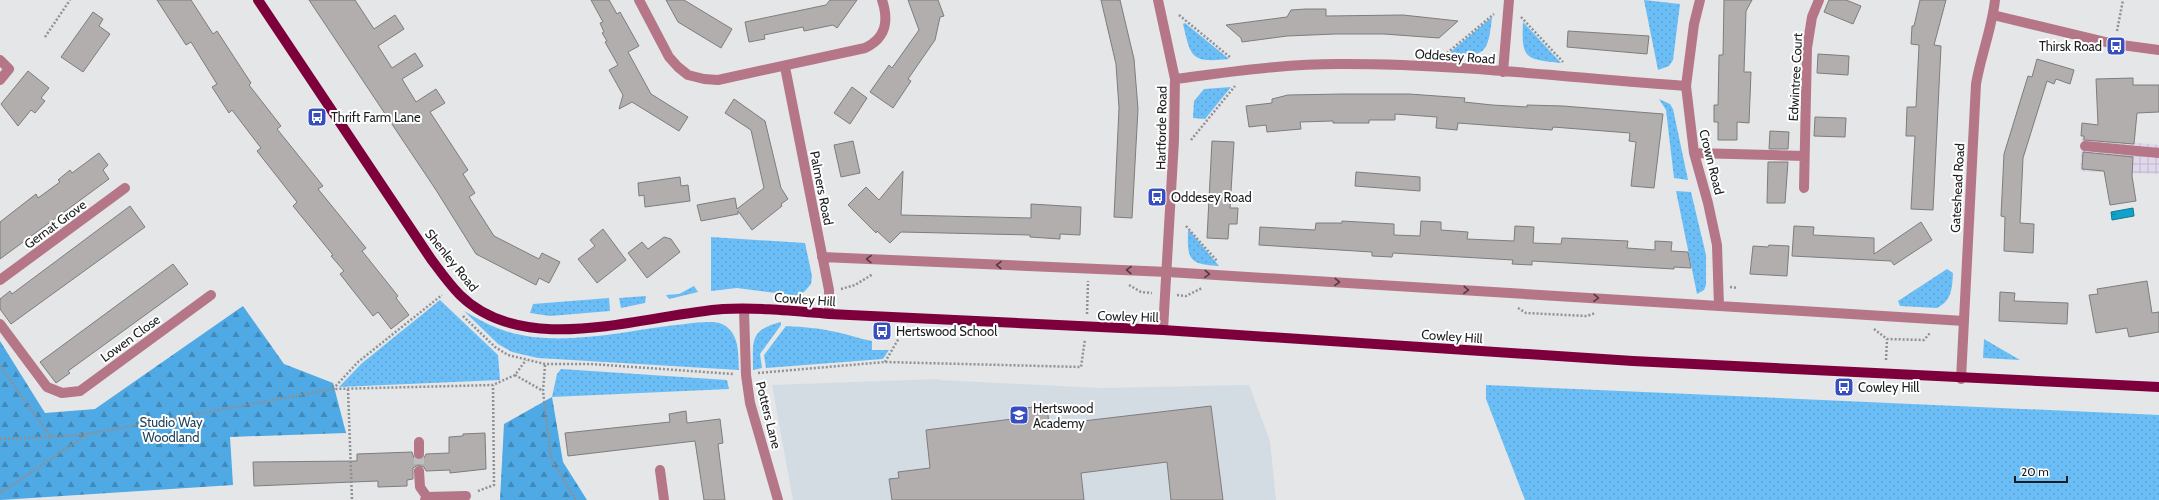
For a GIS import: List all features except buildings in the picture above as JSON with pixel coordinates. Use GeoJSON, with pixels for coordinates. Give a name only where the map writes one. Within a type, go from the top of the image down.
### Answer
{"type":"FeatureCollection","features":[{"type":"Feature","properties":{"kind":"main road","name":"Shenley Road"},"geometry":{"type":"LineString","coordinates":[[258,0],[431,259],[460,295],[475,307],[507,321],[537,329],[575,329],[723,309],[744,310]]}},
{"type":"Feature","properties":{"kind":"main road","name":"Cowley Hill"},"geometry":{"type":"LineString","coordinates":[[744,310],[788,310],[828,314],[1163,330],[1641,362],[1961,379],[2159,387]]}},
{"type":"Feature","properties":{"kind":"street"},"geometry":{"type":"LineString","coordinates":[[639,0],[669,56],[678,67],[688,75],[704,79],[718,80],[865,48],[874,44],[881,36],[886,19],[882,0]]}},
{"type":"Feature","properties":{"kind":"street","name":"Hartforde Road"},"geometry":{"type":"LineString","coordinates":[[1158,0],[1175,79],[1174,140],[1168,272],[1163,330]]}},
{"type":"Feature","properties":{"kind":"street"},"geometry":{"type":"LineString","coordinates":[[1503,72],[1509,0]]}},
{"type":"Feature","properties":{"kind":"street","name":"Crown Road"},"geometry":{"type":"LineString","coordinates":[[1700,0],[1694,24],[1686,86],[1694,153],[1708,203],[1717,245],[1719,306]]}},
{"type":"Feature","properties":{"kind":"street","name":"Edwintree Court"},"geometry":{"type":"LineString","coordinates":[[1804,188],[1807,48],[1812,17],[1819,0]]}},
{"type":"Feature","properties":{"kind":"street","name":"Gateshead Road"},"geometry":{"type":"LineString","coordinates":[[1961,379],[1976,84],[1993,15],[1995,0]]}},
{"type":"Feature","properties":{"kind":"street"},"geometry":{"type":"LineString","coordinates":[[1993,15],[2114,44],[2159,50]]}},
{"type":"Feature","properties":{"kind":"street"},"geometry":{"type":"LineString","coordinates":[[0,60],[9,69],[0,80]]}},
{"type":"Feature","properties":{"kind":"street","name":"Oddesey Road"},"geometry":{"type":"LineString","coordinates":[[1175,79],[1281,66],[1345,64],[1412,65],[1686,86]]}},
{"type":"Feature","properties":{"kind":"street","name":"Palmers Road"},"geometry":{"type":"LineString","coordinates":[[785,66],[829,290],[828,314]]}},
{"type":"Feature","properties":{"kind":"street"},"geometry":{"type":"LineString","coordinates":[[2085,146],[2159,153]]}},
{"type":"Feature","properties":{"kind":"street"},"geometry":{"type":"LineString","coordinates":[[1694,153],[1804,156]]}},
{"type":"Feature","properties":{"kind":"street","name":"Gernat Grove"},"geometry":{"type":"LineString","coordinates":[[0,280],[125,188]]}},
{"type":"Feature","properties":{"kind":"street"},"geometry":{"type":"LineString","coordinates":[[822,257],[1168,272],[1964,321]]}},
{"type":"Feature","properties":{"kind":"street","name":"Lowen Close"},"geometry":{"type":"LineString","coordinates":[[0,324],[47,386],[62,393],[80,391],[210,296]]}},
{"type":"Feature","properties":{"kind":"street","name":"Potters Lane"},"geometry":{"type":"LineString","coordinates":[[744,310],[746,374],[750,403],[778,500]]}},
{"type":"Feature","properties":{"kind":"street"},"geometry":{"type":"LineString","coordinates":[[418,442],[419,454]]}},
{"type":"Feature","properties":{"kind":"street"},"geometry":{"type":"LineString","coordinates":[[660,470],[664,500]]}},
{"type":"Feature","properties":{"kind":"street"},"geometry":{"type":"LineString","coordinates":[[420,471],[420,487],[426,498],[466,496]]}},
{"type":"Feature","properties":{"kind":"path"},"geometry":{"type":"LineString","coordinates":[[45,37],[70,0]]}},
{"type":"Feature","properties":{"kind":"path"},"geometry":{"type":"LineString","coordinates":[[2114,44],[2123,0]]}},
{"type":"Feature","properties":{"kind":"path"},"geometry":{"type":"LineString","coordinates":[[1444,56],[1494,14]]}},
{"type":"Feature","properties":{"kind":"path"},"geometry":{"type":"LineString","coordinates":[[1179,15],[1233,60]]}},
{"type":"Feature","properties":{"kind":"path"},"geometry":{"type":"LineString","coordinates":[[1521,17],[1565,65]]}},
{"type":"Feature","properties":{"kind":"path"},"geometry":{"type":"LineString","coordinates":[[1191,140],[1236,84]]}},
{"type":"Feature","properties":{"kind":"path"},"geometry":{"type":"LineString","coordinates":[[1186,226],[1219,264]]}},
{"type":"Feature","properties":{"kind":"path"},"geometry":{"type":"LineString","coordinates":[[1087,316],[1088,280]]}},
{"type":"Feature","properties":{"kind":"path"},"geometry":{"type":"LineString","coordinates":[[438,290],[448,301]]}},
{"type":"Feature","properties":{"kind":"path"},"geometry":{"type":"LineString","coordinates":[[332,389],[358,362],[442,296]]}},
{"type":"Feature","properties":{"kind":"path"},"geometry":{"type":"LineString","coordinates":[[459,311],[495,347],[508,355],[526,360],[545,364],[591,364],[746,374],[885,362],[1081,367],[1085,337]]}},
{"type":"Feature","properties":{"kind":"path"},"geometry":{"type":"LineString","coordinates":[[885,362],[899,338]]}},
{"type":"Feature","properties":{"kind":"path"},"geometry":{"type":"LineString","coordinates":[[0,439],[88,434],[332,389],[493,385],[515,375],[526,360]]}},
{"type":"Feature","properties":{"kind":"path"},"geometry":{"type":"LineString","coordinates":[[545,364],[542,390],[550,459],[576,500]]}},
{"type":"Feature","properties":{"kind":"path"},"geometry":{"type":"LineString","coordinates":[[0,366],[51,436]]}},
{"type":"Feature","properties":{"kind":"path"},"geometry":{"type":"LineString","coordinates":[[515,375],[542,390]]}},
{"type":"Feature","properties":{"kind":"path"},"geometry":{"type":"LineString","coordinates":[[466,496],[494,485],[493,385]]}},
{"type":"Feature","properties":{"kind":"path"},"geometry":{"type":"LineString","coordinates":[[348,389],[352,500]]}},
{"type":"Feature","properties":{"kind":"path"},"geometry":{"type":"LineString","coordinates":[[0,493],[88,434]]}},
{"type":"Feature","properties":{"kind":"shaded area"},"geometry":{"type":"Polygon","coordinates":[[[1644,0],[1680,4],[1673,60],[1669,66],[1658,70],[1644,0]]]}},
{"type":"Feature","properties":{"kind":"shaded area"},"geometry":{"type":"Polygon","coordinates":[[[1492,17],[1489,39],[1482,51],[1477,54],[1470,55],[1448,54],[1492,17]]]}},
{"type":"Feature","properties":{"kind":"shaded area"},"geometry":{"type":"Polygon","coordinates":[[[1523,22],[1561,63],[1540,60],[1528,55],[1523,44],[1523,22]]]}},
{"type":"Feature","properties":{"kind":"shaded area"},"geometry":{"type":"Polygon","coordinates":[[[1185,23],[1229,59],[1207,60],[1200,59],[1195,56],[1188,44],[1183,24],[1185,23]]]}},
{"type":"Feature","properties":{"kind":"shaded area"},"geometry":{"type":"Polygon","coordinates":[[[1231,87],[1205,119],[1193,118],[1194,101],[1204,89],[1231,87]]]}},
{"type":"Feature","properties":{"kind":"shaded area"},"geometry":{"type":"Polygon","coordinates":[[[1659,99],[1670,104],[1673,109],[1688,180],[1674,178],[1666,110],[1659,99]]]}},
{"type":"Feature","properties":{"kind":"shaded area"},"geometry":{"type":"Polygon","coordinates":[[[2082,137],[2159,145],[2159,174],[2080,171],[2082,137]]]}},
{"type":"Feature","properties":{"kind":"shaded area"},"geometry":{"type":"Polygon","coordinates":[[[1676,191],[1691,192],[1706,255],[1706,285],[1704,290],[1697,294],[1676,191]]]}},
{"type":"Feature","properties":{"kind":"shaded area"},"geometry":{"type":"Polygon","coordinates":[[[1188,231],[1190,231],[1219,266],[1202,264],[1192,259],[1188,249],[1188,231]]]}},
{"type":"Feature","properties":{"kind":"shaded area"},"geometry":{"type":"Polygon","coordinates":[[[711,237],[805,243],[812,276],[811,284],[799,296],[737,288],[711,291],[711,237]]]}},
{"type":"Feature","properties":{"kind":"shaded area"},"geometry":{"type":"Polygon","coordinates":[[[1947,269],[1953,273],[1952,284],[1950,294],[1942,305],[1937,308],[1900,306],[1898,301],[1947,269]]]}},
{"type":"Feature","properties":{"kind":"shaded area"},"geometry":{"type":"Polygon","coordinates":[[[694,286],[698,292],[669,299],[666,295],[679,294],[694,286]]]}},
{"type":"Feature","properties":{"kind":"shaded area"},"geometry":{"type":"Polygon","coordinates":[[[646,296],[645,303],[621,308],[619,298],[646,296]]]}},
{"type":"Feature","properties":{"kind":"shaded area"},"geometry":{"type":"Polygon","coordinates":[[[609,298],[610,311],[550,316],[530,313],[533,304],[609,298]]]}},
{"type":"Feature","properties":{"kind":"shaded area"},"geometry":{"type":"Polygon","coordinates":[[[440,300],[498,355],[500,380],[339,387],[361,364],[440,300]]]}},
{"type":"Feature","properties":{"kind":"shaded area"},"geometry":{"type":"Polygon","coordinates":[[[464,311],[497,328],[538,338],[582,338],[704,322],[722,324],[728,328],[735,338],[738,350],[739,370],[538,358],[512,352],[498,344],[464,311]]]}},
{"type":"Feature","properties":{"kind":"shaded area"},"geometry":{"type":"Polygon","coordinates":[[[781,322],[781,325],[760,354],[762,368],[753,370],[753,344],[755,338],[763,329],[781,322]]]}},
{"type":"Feature","properties":{"kind":"shaded area"},"geometry":{"type":"Polygon","coordinates":[[[786,326],[840,333],[872,341],[872,350],[889,350],[883,359],[766,368],[764,355],[786,326]]]}},
{"type":"Feature","properties":{"kind":"shaded area"},"geometry":{"type":"Polygon","coordinates":[[[1984,339],[2020,360],[1983,358],[1984,339]]]}},
{"type":"Feature","properties":{"kind":"shaded area"},"geometry":{"type":"Polygon","coordinates":[[[561,369],[727,380],[729,389],[552,397],[557,374],[561,369]]]}},
{"type":"Feature","properties":{"kind":"shaded area","name":"Hertswood Academy"},"geometry":{"type":"Polygon","coordinates":[[[938,379],[1101,388],[1249,385],[1270,441],[1276,500],[793,500],[772,385],[938,379]]]}},
{"type":"Feature","properties":{"kind":"shaded area"},"geometry":{"type":"Polygon","coordinates":[[[1486,385],[2159,415],[2159,500],[1525,500],[1486,399],[1486,385]]]}},
{"type":"Feature","properties":{"kind":"green space","name":"Studio Way Woodland"},"geometry":{"type":"Polygon","coordinates":[[[243,306],[284,364],[333,383],[346,433],[230,437],[233,485],[0,500],[0,341],[45,413],[95,409],[243,306]]]}},
{"type":"Feature","properties":{"kind":"green space"},"geometry":{"type":"Polygon","coordinates":[[[552,397],[563,462],[587,500],[500,500],[504,424],[552,397]]]}},
{"type":"Feature","properties":{"kind":"water"},"geometry":{"type":"Polygon","coordinates":[[[2133,208],[2134,216],[2112,220],[2111,212],[2133,208]]]}},
{"type":"Feature","properties":{"kind":"tunnel"},"geometry":{"type":"LineString","coordinates":[[419,454],[419,471]]}},
{"type":"Feature","properties":{"kind":"place","name":"Thirsk Road"},"geometry":{"type":"Point","coordinates":[2116,46]}},
{"type":"Feature","properties":{"kind":"place","name":"Thrift Farm Lane"},"geometry":{"type":"Point","coordinates":[317,117]}},
{"type":"Feature","properties":{"kind":"place","name":"Oddesey Road"},"geometry":{"type":"Point","coordinates":[1157,197]}},
{"type":"Feature","properties":{"kind":"place","name":"Hertswood School"},"geometry":{"type":"Point","coordinates":[882,331]}},
{"type":"Feature","properties":{"kind":"place","name":"Cowley Hill"},"geometry":{"type":"Point","coordinates":[1844,387]}},
{"type":"Feature","properties":{"kind":"place","name":"Hertswood Academy"},"geometry":{"type":"Point","coordinates":[1019,415]}}]}
